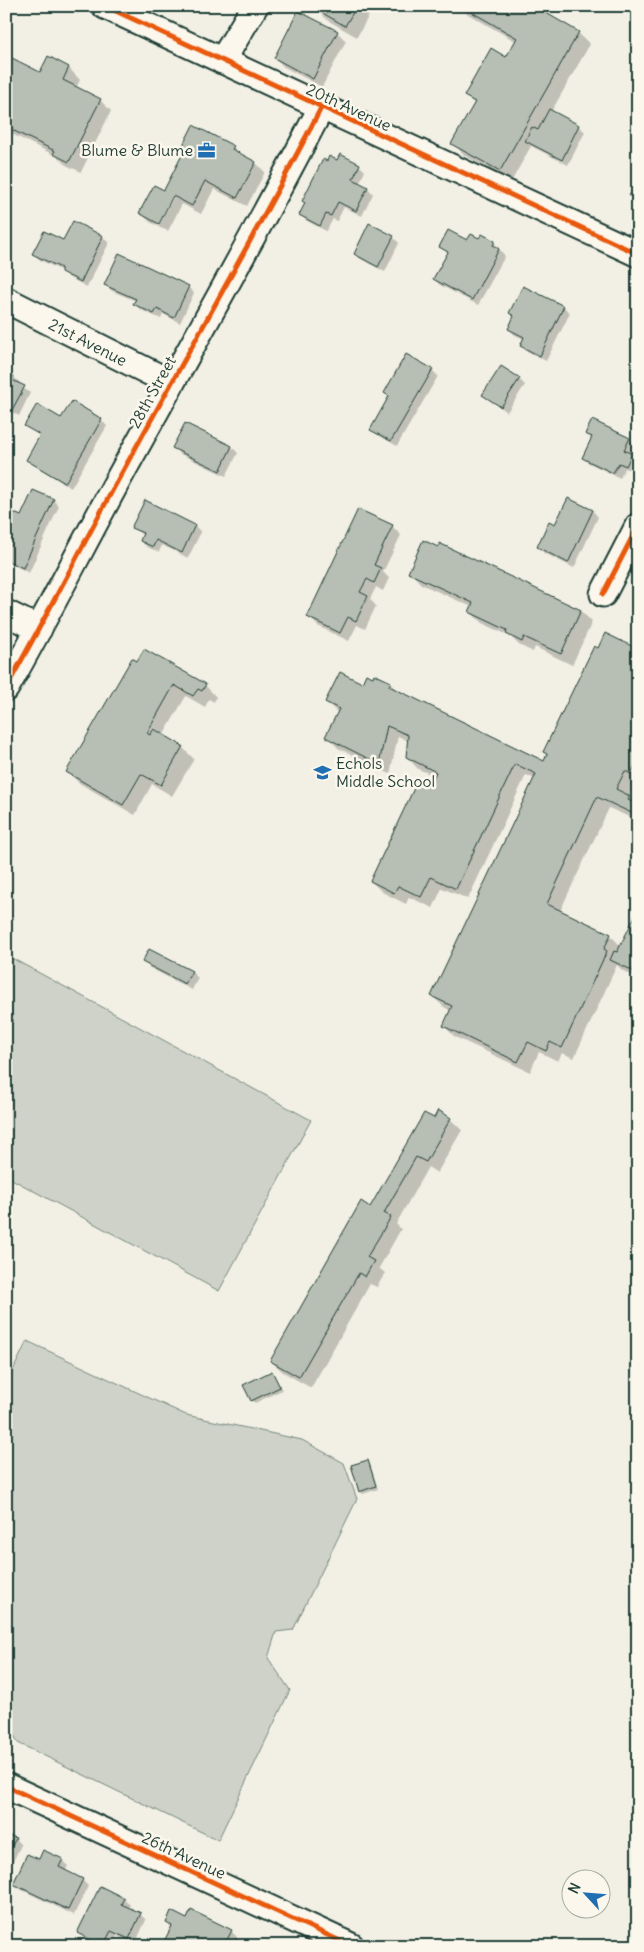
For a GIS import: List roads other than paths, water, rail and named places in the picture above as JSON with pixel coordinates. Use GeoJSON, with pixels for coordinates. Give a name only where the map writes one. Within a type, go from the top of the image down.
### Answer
{"type":"FeatureCollection","features":[{"type":"Feature","properties":{"kind":"street","name":"20th Avenue"},"geometry":{"type":"LineString","coordinates":[[105,6],[638,254]]}},
{"type":"Feature","properties":{"kind":"street"},"geometry":{"type":"LineString","coordinates":[[222,61],[255,6]]}},
{"type":"Feature","properties":{"kind":"street","name":"28th Street"},"geometry":{"type":"LineString","coordinates":[[6,688],[39,630],[77,554],[268,210],[321,108]]}},
{"type":"Feature","properties":{"kind":"street","name":"21st Avenue"},"geometry":{"type":"LineString","coordinates":[[6,300],[171,383]]}},
{"type":"Feature","properties":{"kind":"street"},"geometry":{"type":"LineString","coordinates":[[603,594],[638,526]]}},
{"type":"Feature","properties":{"kind":"street"},"geometry":{"type":"LineString","coordinates":[[6,613],[39,630]]}},
{"type":"Feature","properties":{"kind":"street","name":"26th Avenue"},"geometry":{"type":"LineString","coordinates":[[6,1786],[351,1946]]}},
{"type":"Feature","properties":{"kind":"place","name":"Blume & Blume"},"geometry":{"type":"Point","coordinates":[207,150]}},
{"type":"Feature","properties":{"kind":"place","name":"Echols Middle School"},"geometry":{"type":"Point","coordinates":[322,772]}}]}
